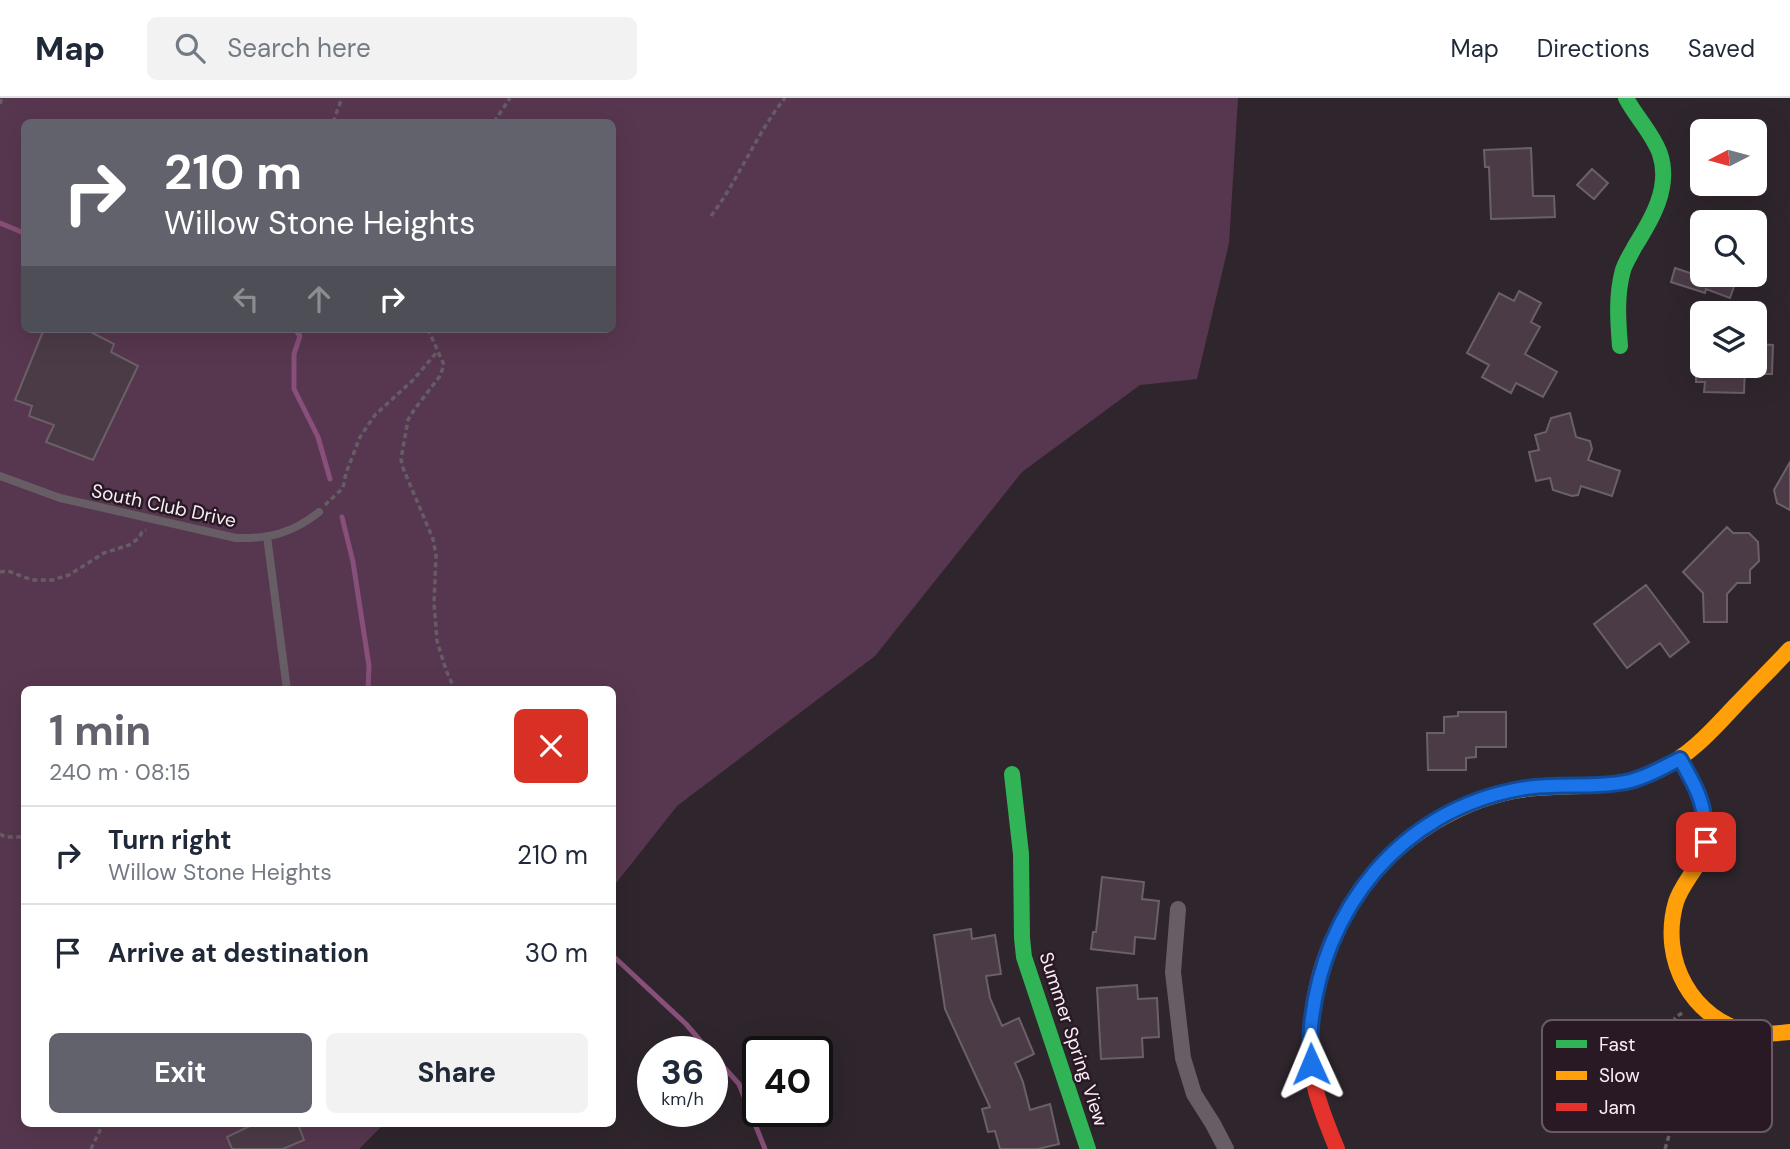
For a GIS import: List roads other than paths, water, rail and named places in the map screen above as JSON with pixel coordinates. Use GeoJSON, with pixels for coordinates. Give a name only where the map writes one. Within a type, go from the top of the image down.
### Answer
{"type":"FeatureCollection","features":[{"type":"Feature","properties":{"kind":"street"},"geometry":{"type":"LineString","coordinates":[[1620,346],[1617,304],[1621,280],[1627,260],[1656,211],[1663,192],[1664,174],[1661,154],[1626,98]]}},
{"type":"Feature","properties":{"kind":"street"},"geometry":{"type":"LineString","coordinates":[[1337,1149],[1316,1091],[1311,1064],[1310,1029],[1323,965],[1350,904],[1367,879],[1395,850],[1419,831],[1468,804],[1521,789],[1627,782],[1650,775],[1680,759],[1702,741],[1790,649]]}},
{"type":"Feature","properties":{"kind":"street"},"geometry":{"type":"LineString","coordinates":[[1680,759],[1703,804],[1706,842],[1700,859],[1677,899],[1670,940],[1682,985],[1696,1003],[1718,1020]]}},
{"type":"Feature","properties":{"kind":"street","name":"Summer Spring View"},"geometry":{"type":"LineString","coordinates":[[1012,774],[1022,883],[1020,940],[1088,1149]]}},
{"type":"Feature","properties":{"kind":"street"},"geometry":{"type":"LineString","coordinates":[[1178,909],[1173,972],[1183,1058],[1194,1094],[1226,1149]]}},
{"type":"Feature","properties":{"kind":"street"},"geometry":{"type":"LineString","coordinates":[[1772,1034],[1790,1032]]}},
{"type":"Feature","properties":{"kind":"lane","name":"South Club Drive"},"geometry":{"type":"LineString","coordinates":[[0,476],[60,498],[236,537],[253,538],[293,530],[319,512]]}},
{"type":"Feature","properties":{"kind":"lane"},"geometry":{"type":"LineString","coordinates":[[267,536],[286,686]]}},
{"type":"Feature","properties":{"kind":"waterway"},"geometry":{"type":"LineString","coordinates":[[0,223],[21,232]]}},
{"type":"Feature","properties":{"kind":"waterway"},"geometry":{"type":"LineString","coordinates":[[298,333],[300,336],[294,354],[294,389],[318,437],[330,479]]}},
{"type":"Feature","properties":{"kind":"waterway"},"geometry":{"type":"LineString","coordinates":[[342,517],[353,562],[369,666],[368,686]]}},
{"type":"Feature","properties":{"kind":"waterway"},"geometry":{"type":"LineString","coordinates":[[616,959],[696,1036]]}},
{"type":"Feature","properties":{"kind":"waterway"},"geometry":{"type":"LineString","coordinates":[[728,1072],[739,1084],[765,1149]]}}]}
